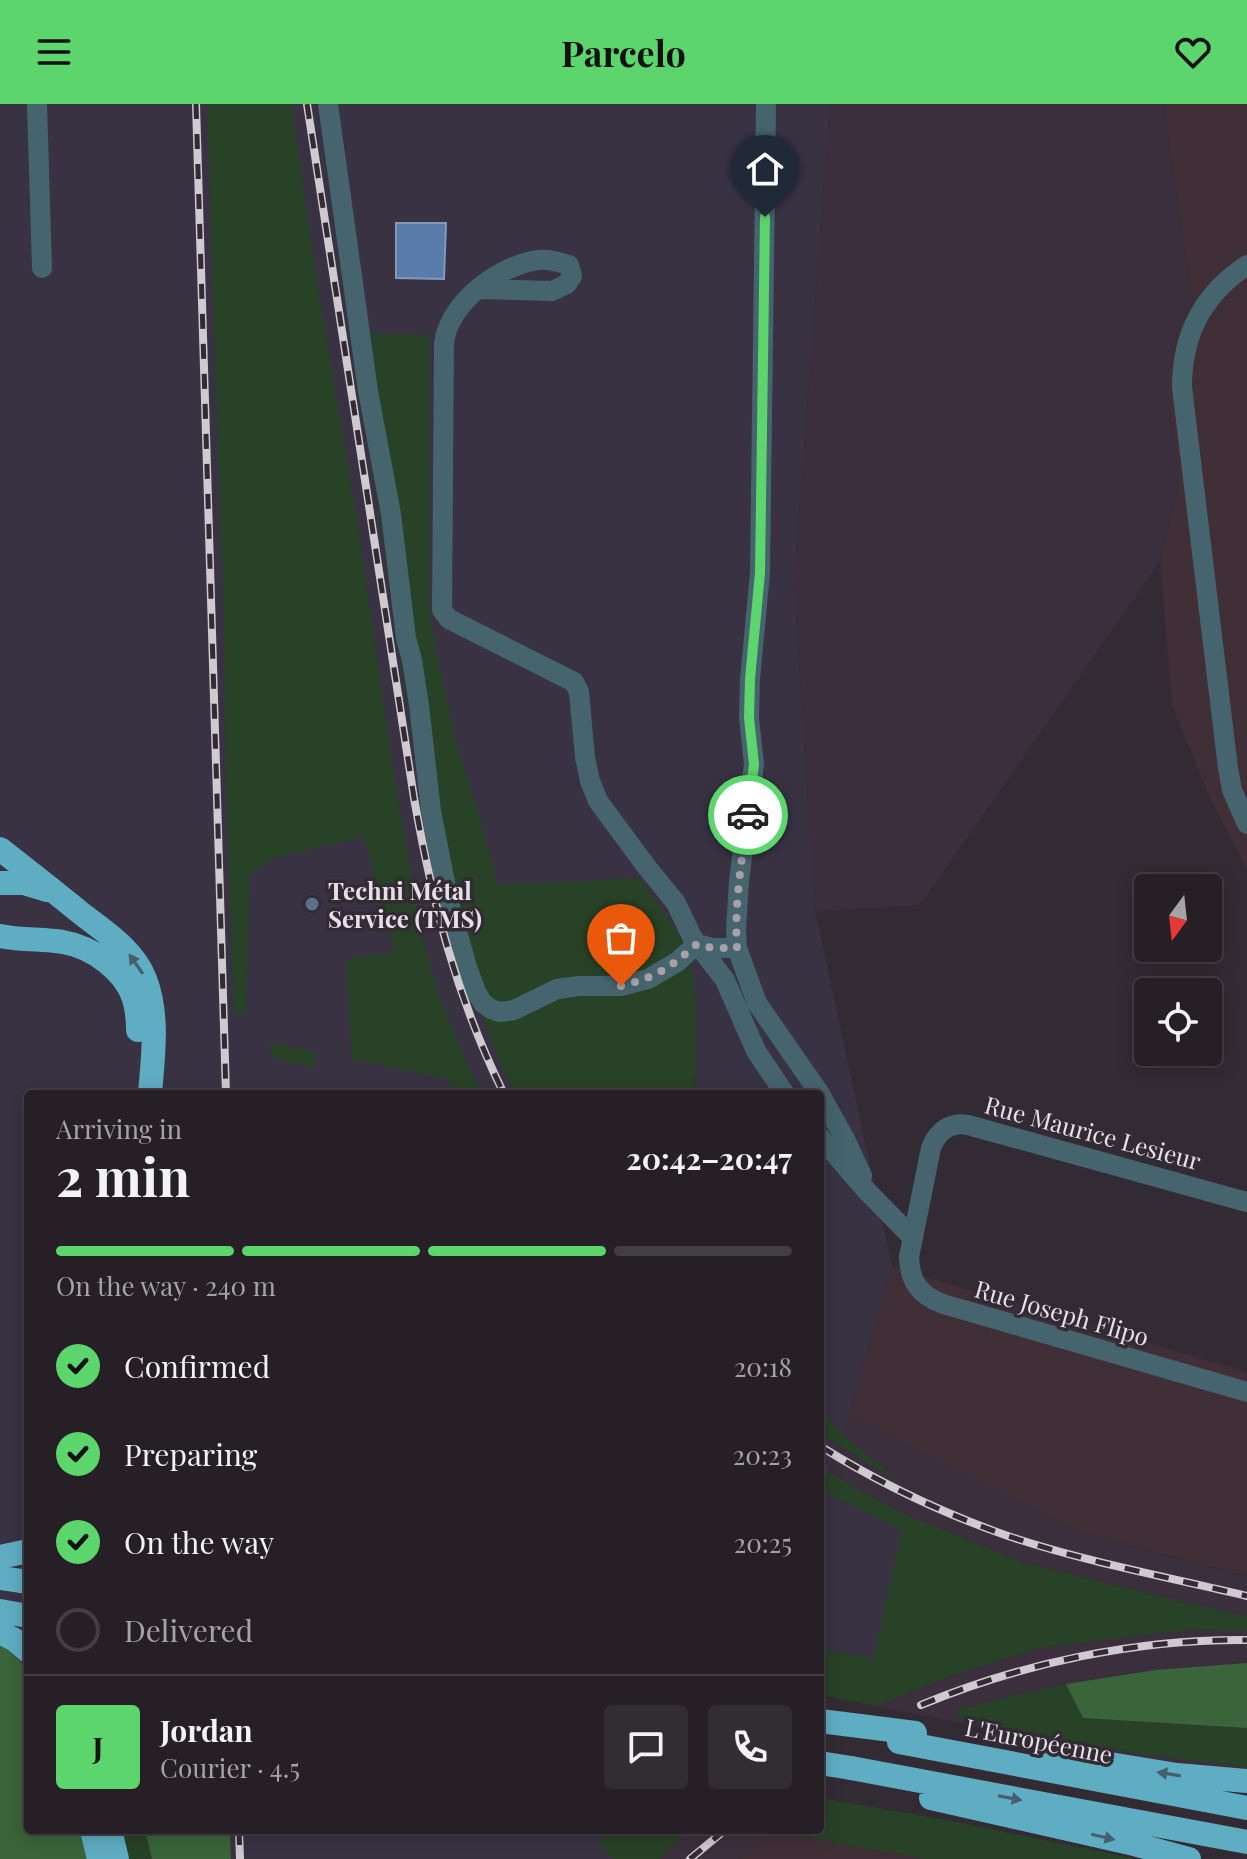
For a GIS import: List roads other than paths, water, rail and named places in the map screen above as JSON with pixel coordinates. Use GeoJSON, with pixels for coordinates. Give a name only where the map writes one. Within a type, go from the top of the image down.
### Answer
{"type":"FeatureCollection","features":[{"type":"Feature","properties":{"kind":"highway"},"geometry":{"type":"LineString","coordinates":[[0,849],[121,945],[138,964],[149,987],[153,1017],[150,1090]]}},
{"type":"Feature","properties":{"kind":"highway"},"geometry":{"type":"LineString","coordinates":[[0,883],[39,886],[70,904]]}},
{"type":"Feature","properties":{"kind":"highway"},"geometry":{"type":"LineString","coordinates":[[0,936],[73,945],[95,955],[116,971],[130,989],[138,1023],[135,1090]]}},
{"type":"Feature","properties":{"kind":"highway"},"geometry":{"type":"LineString","coordinates":[[0,954],[22,944],[48,941]]}},
{"type":"Feature","properties":{"kind":"highway"},"geometry":{"type":"LineString","coordinates":[[0,1557],[24,1552]]}},
{"type":"Feature","properties":{"kind":"highway"},"geometry":{"type":"LineString","coordinates":[[0,1578],[24,1581]]}},
{"type":"Feature","properties":{"kind":"highway"},"geometry":{"type":"LineString","coordinates":[[0,1611],[24,1615]]}},
{"type":"Feature","properties":{"kind":"highway"},"geometry":{"type":"LineString","coordinates":[[0,1632],[24,1648]]}},
{"type":"Feature","properties":{"kind":"highway"},"geometry":{"type":"LineString","coordinates":[[824,1722],[907,1738],[1177,1775],[1247,1781]]}},
{"type":"Feature","properties":{"kind":"highway"},"geometry":{"type":"LineString","coordinates":[[824,1728],[854,1729]]}},
{"type":"Feature","properties":{"kind":"highway","name":"L'Européenne"},"geometry":{"type":"LineString","coordinates":[[907,1738],[1247,1808]]}},
{"type":"Feature","properties":{"kind":"highway"},"geometry":{"type":"LineString","coordinates":[[832,1770],[1247,1842]]}},
{"type":"Feature","properties":{"kind":"highway"},"geometry":{"type":"LineString","coordinates":[[832,1770],[985,1812],[1189,1859]]}},
{"type":"Feature","properties":{"kind":"highway"},"geometry":{"type":"LineString","coordinates":[[93,1834],[99,1859]]}},
{"type":"Feature","properties":{"kind":"highway"},"geometry":{"type":"LineString","coordinates":[[111,1834],[117,1859]]}},
{"type":"Feature","properties":{"kind":"street"},"geometry":{"type":"LineString","coordinates":[[37,104],[42,268]]}},
{"type":"Feature","properties":{"kind":"street"},"geometry":{"type":"LineString","coordinates":[[328,104],[363,359],[391,514],[406,638],[419,705],[431,811],[449,903],[476,992],[491,1009],[500,1012],[514,1010],[557,989],[621,986],[648,979],[677,962],[697,944]]}},
{"type":"Feature","properties":{"kind":"street"},"geometry":{"type":"LineString","coordinates":[[766,104],[760,573],[749,718],[754,764],[736,930],[737,948],[757,1003],[817,1090]]}},
{"type":"Feature","properties":{"kind":"street"},"geometry":{"type":"LineString","coordinates":[[1247,265],[1217,289],[1202,310],[1188,341],[1182,376],[1228,768],[1232,790],[1247,824]]}},
{"type":"Feature","properties":{"kind":"street"},"geometry":{"type":"LineString","coordinates":[[480,289],[456,310],[444,343],[442,610],[449,619],[574,682],[579,692],[587,768],[598,801],[676,903],[697,944],[725,980],[756,1051],[782,1090]]}},
{"type":"Feature","properties":{"kind":"street"},"geometry":{"type":"LineString","coordinates":[[697,944],[712,948],[737,948]]}},
{"type":"Feature","properties":{"kind":"street"},"geometry":{"type":"LineString","coordinates":[[824,1101],[858,1165],[866,1190]]}},
{"type":"Feature","properties":{"kind":"street","name":"Rue Maurice Lesieur"},"geometry":{"type":"LineString","coordinates":[[912,1237],[933,1141],[947,1127],[961,1123],[1247,1202]]}},
{"type":"Feature","properties":{"kind":"street"},"geometry":{"type":"LineString","coordinates":[[824,1142],[912,1237]]}},
{"type":"Feature","properties":{"kind":"street","name":"Rue Joseph Flipo"},"geometry":{"type":"LineString","coordinates":[[912,1237],[910,1272],[921,1291],[935,1301],[1247,1392]]}},
{"type":"Feature","properties":{"kind":"water"},"geometry":{"type":"Polygon","coordinates":[[[396,223],[446,223],[444,279],[396,278],[396,223]]]}},
{"type":"Feature","properties":{"kind":"railway"},"geometry":{"type":"LineString","coordinates":[[196,104],[226,1090]]}},
{"type":"Feature","properties":{"kind":"railway"},"geometry":{"type":"LineString","coordinates":[[307,104],[421,837],[438,913],[459,985],[502,1090]]}},
{"type":"Feature","properties":{"kind":"railway"},"geometry":{"type":"LineString","coordinates":[[824,1448],[911,1496],[1008,1536],[1097,1561],[1247,1596]]}},
{"type":"Feature","properties":{"kind":"railway"},"geometry":{"type":"LineString","coordinates":[[921,1705],[999,1677],[1081,1656],[1164,1644],[1247,1640]]}},
{"type":"Feature","properties":{"kind":"railway"},"geometry":{"type":"LineString","coordinates":[[239,1834],[240,1859]]}},
{"type":"Feature","properties":{"kind":"railway"},"geometry":{"type":"LineString","coordinates":[[690,1859],[720,1834]]}},
{"type":"Feature","properties":{"kind":"place","name":"Techni Métal Service (TMS)"},"geometry":{"type":"Point","coordinates":[312,904]}}]}
